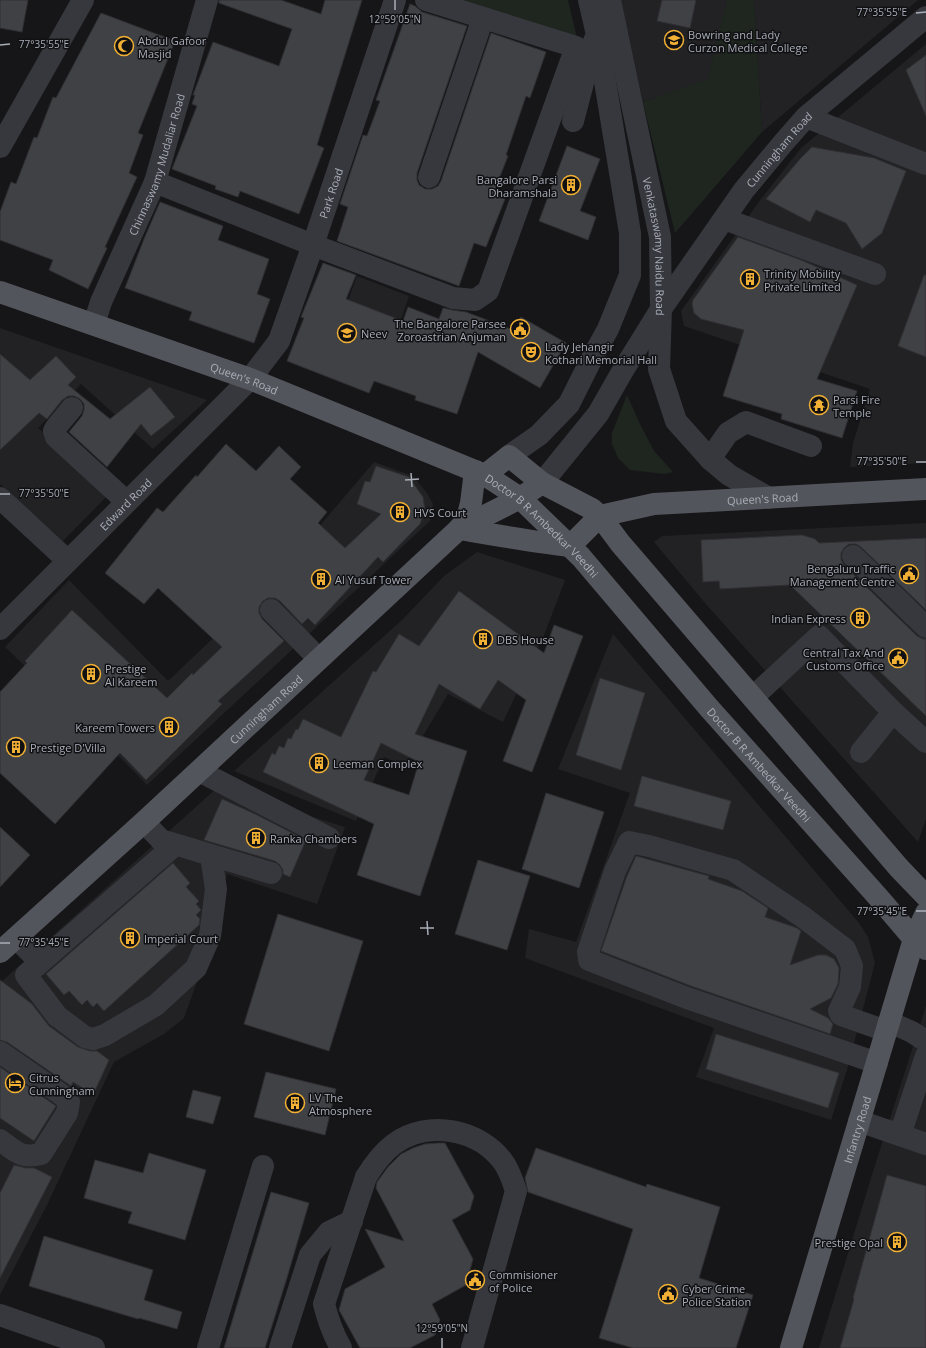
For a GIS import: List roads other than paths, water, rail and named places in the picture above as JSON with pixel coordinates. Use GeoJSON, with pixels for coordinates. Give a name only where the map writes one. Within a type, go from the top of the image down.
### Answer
{"type":"FeatureCollection","features":[{"type":"Feature","properties":{"kind":"main road","name":"Queen's Road"},"geometry":{"type":"LineString","coordinates":[[0,292],[250,379],[480,473]]}},
{"type":"Feature","properties":{"kind":"main road","name":"Doctor B R Ambedkar Veedhi"},"geometry":{"type":"LineString","coordinates":[[509,456],[480,473],[520,498],[570,546],[619,601],[709,708],[920,944]]}},
{"type":"Feature","properties":{"kind":"main road"},"geometry":{"type":"LineString","coordinates":[[509,456],[542,482],[592,509],[600,516],[620,543],[895,863],[926,896]]}},
{"type":"Feature","properties":{"kind":"main road"},"geometry":{"type":"LineString","coordinates":[[480,473],[468,514],[459,529],[570,546],[600,516]]}},
{"type":"Feature","properties":{"kind":"main road","name":"Cunningham Road"},"geometry":{"type":"LineString","coordinates":[[0,952],[144,822],[459,529],[520,498],[542,482]]}},
{"type":"Feature","properties":{"kind":"main road","name":"Queen's Road"},"geometry":{"type":"LineString","coordinates":[[600,516],[654,504],[926,489]]}},
{"type":"Feature","properties":{"kind":"main road","name":"Infantry Road"},"geometry":{"type":"LineString","coordinates":[[791,1348],[888,1026],[920,944],[926,913]]}},
{"type":"Feature","properties":{"kind":"street"},"geometry":{"type":"LineString","coordinates":[[0,147],[83,0]]}},
{"type":"Feature","properties":{"kind":"street","name":"Chinnaswamy Mudaliar Road"},"geometry":{"type":"LineString","coordinates":[[94,324],[101,302],[155,182],[207,0]]}},
{"type":"Feature","properties":{"kind":"street","name":"Park Road"},"geometry":{"type":"LineString","coordinates":[[250,379],[279,341],[313,245],[395,0]]}},
{"type":"Feature","properties":{"kind":"street"},"geometry":{"type":"LineString","coordinates":[[426,0],[483,18],[589,42]]}},
{"type":"Feature","properties":{"kind":"street","name":"Venkataswamy Naidu Road"},"geometry":{"type":"LineString","coordinates":[[509,456],[539,435],[569,404],[608,329],[630,275],[630,233],[589,42],[589,0]]}},
{"type":"Feature","properties":{"kind":"street","name":"Venkataswamy Naidu Road"},"geometry":{"type":"LineString","coordinates":[[542,482],[598,414],[661,308],[660,237],[610,0]]}},
{"type":"Feature","properties":{"kind":"street","name":"Cunningham Road"},"geometry":{"type":"LineString","coordinates":[[661,308],[744,190],[806,116],[926,17]]}},
{"type":"Feature","properties":{"kind":"street"},"geometry":{"type":"LineString","coordinates":[[429,177],[483,18]]}},
{"type":"Feature","properties":{"kind":"street"},"geometry":{"type":"LineString","coordinates":[[155,182],[313,245],[453,298],[475,300],[488,291],[589,42]]}},
{"type":"Feature","properties":{"kind":"street"},"geometry":{"type":"LineString","coordinates":[[573,121],[589,42]]}},
{"type":"Feature","properties":{"kind":"street"},"geometry":{"type":"LineString","coordinates":[[806,116],[926,164]]}},
{"type":"Feature","properties":{"kind":"street"},"geometry":{"type":"LineString","coordinates":[[724,219],[875,274]]}},
{"type":"Feature","properties":{"kind":"street"},"geometry":{"type":"LineString","coordinates":[[661,308],[658,369],[676,421],[710,459],[728,475],[769,498]]}},
{"type":"Feature","properties":{"kind":"street"},"geometry":{"type":"LineString","coordinates":[[644,336],[642,353],[644,371],[656,407],[670,432],[683,450],[706,475],[747,499]]}},
{"type":"Feature","properties":{"kind":"street","name":"Edward Road"},"geometry":{"type":"LineString","coordinates":[[0,629],[250,379]]}},
{"type":"Feature","properties":{"kind":"street"},"geometry":{"type":"LineString","coordinates":[[72,408],[54,431],[56,437],[127,502]]}},
{"type":"Feature","properties":{"kind":"street"},"geometry":{"type":"LineString","coordinates":[[710,459],[728,433],[746,422],[811,446]]}},
{"type":"Feature","properties":{"kind":"street"},"geometry":{"type":"LineString","coordinates":[[0,498],[68,561]]}},
{"type":"Feature","properties":{"kind":"street"},"geometry":{"type":"LineString","coordinates":[[853,556],[926,627]]}},
{"type":"Feature","properties":{"kind":"street"},"geometry":{"type":"LineString","coordinates":[[272,610],[319,659]]}},
{"type":"Feature","properties":{"kind":"street"},"geometry":{"type":"LineString","coordinates":[[753,697],[819,636],[894,712],[926,742]]}},
{"type":"Feature","properties":{"kind":"street"},"geometry":{"type":"LineString","coordinates":[[861,752],[894,712]]}},
{"type":"Feature","properties":{"kind":"street"},"geometry":{"type":"LineString","coordinates":[[199,771],[329,838]]}},
{"type":"Feature","properties":{"kind":"street"},"geometry":{"type":"LineString","coordinates":[[144,822],[161,840],[272,873]]}},
{"type":"Feature","properties":{"kind":"street"},"geometry":{"type":"LineString","coordinates":[[877,1063],[687,998],[589,960],[588,952],[615,871],[629,842],[649,846],[733,870],[803,916],[845,949],[852,966],[850,987],[839,1011],[841,1015],[912,1032],[926,1042]]}},
{"type":"Feature","properties":{"kind":"street"},"geometry":{"type":"LineString","coordinates":[[175,845],[26,975],[57,1016],[85,1037],[93,1039],[105,1035],[156,1005],[196,968],[210,936],[216,890],[211,856]]}},
{"type":"Feature","properties":{"kind":"street"},"geometry":{"type":"LineString","coordinates":[[16,938],[40,962]]}},
{"type":"Feature","properties":{"kind":"street"},"geometry":{"type":"LineString","coordinates":[[0,1052],[62,1095],[69,1102],[67,1113],[41,1154],[33,1156],[21,1155],[0,1140]]}},
{"type":"Feature","properties":{"kind":"street"},"geometry":{"type":"LineString","coordinates":[[900,1135],[926,1056]]}},
{"type":"Feature","properties":{"kind":"street"},"geometry":{"type":"LineString","coordinates":[[859,1121],[926,1144]]}},
{"type":"Feature","properties":{"kind":"street"},"geometry":{"type":"LineString","coordinates":[[341,1348],[333,1335],[324,1304],[366,1177],[383,1152],[395,1143],[408,1136],[437,1130],[452,1131],[467,1135],[481,1142],[493,1151],[504,1163],[511,1176],[516,1191],[472,1348]]}},
{"type":"Feature","properties":{"kind":"street"},"geometry":{"type":"LineString","coordinates":[[208,1348],[263,1166]]}},
{"type":"Feature","properties":{"kind":"street"},"geometry":{"type":"LineString","coordinates":[[280,1348],[310,1255],[329,1232],[352,1221]]}},
{"type":"Feature","properties":{"kind":"street"},"geometry":{"type":"LineString","coordinates":[[0,1315],[94,1348]]}},
{"type":"Feature","properties":{"kind":"place","name":"Bowring and Lady Curzon Medical College"},"geometry":{"type":"Point","coordinates":[674,40]}},
{"type":"Feature","properties":{"kind":"place","name":"Abdul Gafoor Masjid"},"geometry":{"type":"Point","coordinates":[124,46]}},
{"type":"Feature","properties":{"kind":"place","name":"Bangalore Parsi Dharamshala"},"geometry":{"type":"Point","coordinates":[571,185]}},
{"type":"Feature","properties":{"kind":"place","name":"Trinity Mobility Private Limited"},"geometry":{"type":"Point","coordinates":[750,279]}},
{"type":"Feature","properties":{"kind":"place","name":"The Bangalore Parsee Zoroastrian Anjuman"},"geometry":{"type":"Point","coordinates":[520,329]}},
{"type":"Feature","properties":{"kind":"place","name":"Neev"},"geometry":{"type":"Point","coordinates":[347,333]}},
{"type":"Feature","properties":{"kind":"place","name":"Lady Jehangir Kothari Memorial Hall"},"geometry":{"type":"Point","coordinates":[531,352]}},
{"type":"Feature","properties":{"kind":"place","name":"Parsi Fire Temple"},"geometry":{"type":"Point","coordinates":[819,405]}},
{"type":"Feature","properties":{"kind":"place","name":"HVS Court"},"geometry":{"type":"Point","coordinates":[400,512]}},
{"type":"Feature","properties":{"kind":"place","name":"Bengaluru Traffic Management Centre"},"geometry":{"type":"Point","coordinates":[909,574]}},
{"type":"Feature","properties":{"kind":"place","name":"Al Yusuf Tower"},"geometry":{"type":"Point","coordinates":[321,579]}},
{"type":"Feature","properties":{"kind":"place","name":"Indian Express"},"geometry":{"type":"Point","coordinates":[860,618]}},
{"type":"Feature","properties":{"kind":"place","name":"DBS House"},"geometry":{"type":"Point","coordinates":[483,639]}},
{"type":"Feature","properties":{"kind":"place","name":"Central Tax And Customs Office"},"geometry":{"type":"Point","coordinates":[898,658]}},
{"type":"Feature","properties":{"kind":"place","name":"Prestige Al Kareem"},"geometry":{"type":"Point","coordinates":[91,674]}},
{"type":"Feature","properties":{"kind":"place","name":"Kareem Towers"},"geometry":{"type":"Point","coordinates":[169,727]}},
{"type":"Feature","properties":{"kind":"place","name":"Prestige D'Villa"},"geometry":{"type":"Point","coordinates":[16,747]}},
{"type":"Feature","properties":{"kind":"place","name":"Leeman Complex"},"geometry":{"type":"Point","coordinates":[319,763]}},
{"type":"Feature","properties":{"kind":"place","name":"Ranka Chambers"},"geometry":{"type":"Point","coordinates":[256,838]}},
{"type":"Feature","properties":{"kind":"place","name":"Imperial Court"},"geometry":{"type":"Point","coordinates":[130,938]}},
{"type":"Feature","properties":{"kind":"place","name":"Citrus Cunningham"},"geometry":{"type":"Point","coordinates":[15,1083]}},
{"type":"Feature","properties":{"kind":"place","name":"LV The Atmosphere"},"geometry":{"type":"Point","coordinates":[295,1103]}},
{"type":"Feature","properties":{"kind":"place","name":"Prestige Opal"},"geometry":{"type":"Point","coordinates":[897,1242]}},
{"type":"Feature","properties":{"kind":"place","name":"Commisioner of Police"},"geometry":{"type":"Point","coordinates":[475,1280]}},
{"type":"Feature","properties":{"kind":"place","name":"Cyber Crime Police Station"},"geometry":{"type":"Point","coordinates":[668,1294]}}]}
